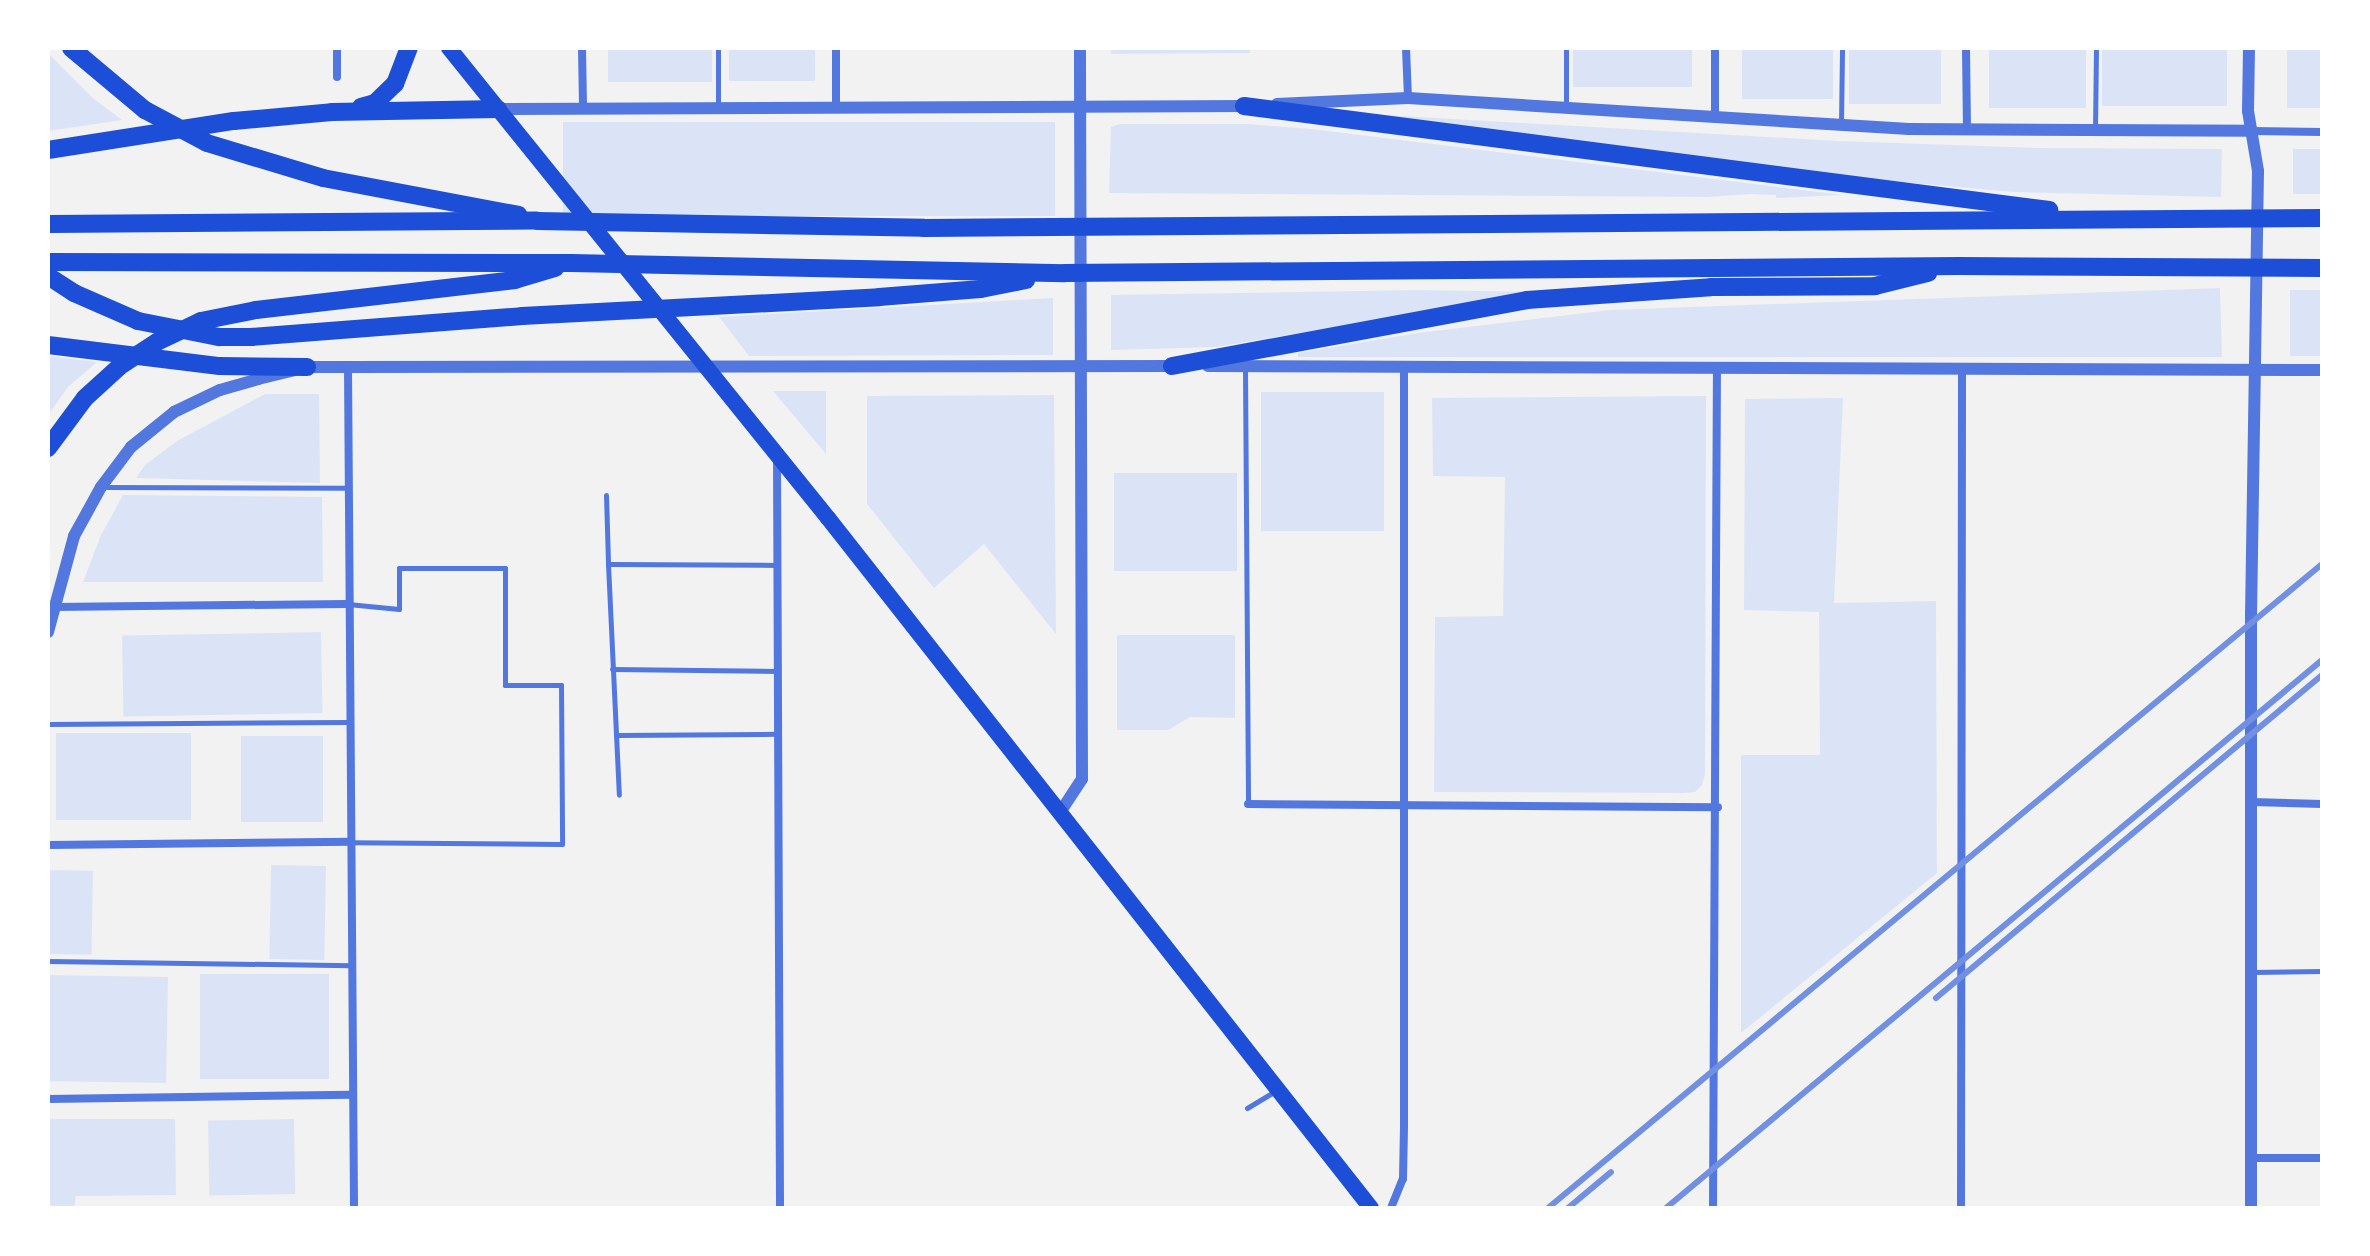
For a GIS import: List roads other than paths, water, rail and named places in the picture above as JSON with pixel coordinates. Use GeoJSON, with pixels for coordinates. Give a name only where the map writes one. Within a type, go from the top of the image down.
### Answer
{"type":"FeatureCollection","features":[{"type":"Feature","properties":{"kind":"highway"},"geometry":{"type":"LineString","coordinates":[[71,48],[145,110],[207,143],[323,178],[496,208],[537,221]]}},
{"type":"Feature","properties":{"kind":"highway"},"geometry":{"type":"LineString","coordinates":[[351,110],[375,103],[387,93],[402,71],[409,48]]}},
{"type":"Feature","properties":{"kind":"highway"},"geometry":{"type":"LineString","coordinates":[[1244,106],[2119,219]]}},
{"type":"Feature","properties":{"kind":"highway"},"geometry":{"type":"LineString","coordinates":[[48,150],[234,121],[351,110],[498,109]]}},
{"type":"Feature","properties":{"kind":"highway"},"geometry":{"type":"LineString","coordinates":[[48,224],[537,221],[940,228],[2322,218]]}},
{"type":"Feature","properties":{"kind":"highway"},"geometry":{"type":"LineString","coordinates":[[48,262],[571,263],[1065,273],[1959,266],[2322,268]]}},
{"type":"Feature","properties":{"kind":"highway"},"geometry":{"type":"LineString","coordinates":[[48,448],[85,398],[120,366],[157,342],[201,321],[256,310],[515,280],[571,263]]}},
{"type":"Feature","properties":{"kind":"highway"},"geometry":{"type":"LineString","coordinates":[[1172,366],[1527,300],[1711,287],[1875,286],[1959,266]]}},
{"type":"Feature","properties":{"kind":"highway"},"geometry":{"type":"LineString","coordinates":[[48,276],[93,303],[138,321],[219,337],[879,297],[981,289],[1065,273]]}},
{"type":"Feature","properties":{"kind":"highway"},"geometry":{"type":"LineString","coordinates":[[48,345],[220,366],[307,367]]}},
{"type":"Feature","properties":{"kind":"main road"},"geometry":{"type":"LineString","coordinates":[[449,48],[707,368],[1371,1208]]}},
{"type":"Feature","properties":{"kind":"street"},"geometry":{"type":"LineString","coordinates":[[337,48],[337,77]]}},
{"type":"Feature","properties":{"kind":"street"},"geometry":{"type":"LineString","coordinates":[[582,48],[583,108]]}},
{"type":"Feature","properties":{"kind":"street"},"geometry":{"type":"LineString","coordinates":[[836,48],[836,108]]}},
{"type":"Feature","properties":{"kind":"street"},"geometry":{"type":"LineString","coordinates":[[1059,814],[1082,779],[1080,48]]}},
{"type":"Feature","properties":{"kind":"street"},"geometry":{"type":"LineString","coordinates":[[1406,48],[1408,98]]}},
{"type":"Feature","properties":{"kind":"street"},"geometry":{"type":"LineString","coordinates":[[1715,48],[1715,116]]}},
{"type":"Feature","properties":{"kind":"street"},"geometry":{"type":"LineString","coordinates":[[1966,48],[1967,131]]}},
{"type":"Feature","properties":{"kind":"street"},"geometry":{"type":"LineString","coordinates":[[2249,48],[2248,111],[2258,171],[2251,802],[2251,1208]]}},
{"type":"Feature","properties":{"kind":"street"},"geometry":{"type":"LineString","coordinates":[[498,109],[1080,109],[1244,106],[1408,98],[1967,131],[2322,132]]}},
{"type":"Feature","properties":{"kind":"street"},"geometry":{"type":"LineString","coordinates":[[48,632],[74,536],[101,487],[131,447],[174,412],[220,390],[307,367],[1404,366],[2322,370]]}},
{"type":"Feature","properties":{"kind":"street"},"geometry":{"type":"LineString","coordinates":[[1391,1208],[1403,1179],[1404,366]]}},
{"type":"Feature","properties":{"kind":"street"},"geometry":{"type":"LineString","coordinates":[[348,367],[347,604],[354,1208]]}},
{"type":"Feature","properties":{"kind":"street"},"geometry":{"type":"LineString","coordinates":[[1961,1208],[1962,368]]}},
{"type":"Feature","properties":{"kind":"street"},"geometry":{"type":"LineString","coordinates":[[1713,1208],[1718,807],[1717,369]]}},
{"type":"Feature","properties":{"kind":"street"},"geometry":{"type":"LineString","coordinates":[[777,457],[780,1208]]}},
{"type":"Feature","properties":{"kind":"street"},"geometry":{"type":"LineString","coordinates":[[53,607],[347,604]]}},
{"type":"Feature","properties":{"kind":"street"},"geometry":{"type":"LineString","coordinates":[[2251,802],[2322,804]]}},
{"type":"Feature","properties":{"kind":"street"},"geometry":{"type":"LineString","coordinates":[[1248,804],[1718,807]]}},
{"type":"Feature","properties":{"kind":"street"},"geometry":{"type":"LineString","coordinates":[[48,845],[350,842]]}},
{"type":"Feature","properties":{"kind":"street"},"geometry":{"type":"LineString","coordinates":[[48,1099],[352,1095]]}},
{"type":"Feature","properties":{"kind":"street"},"geometry":{"type":"LineString","coordinates":[[2251,1158],[2322,1158]]}},
{"type":"Feature","properties":{"kind":"lane"},"geometry":{"type":"LineString","coordinates":[[718,48],[718,109]]}},
{"type":"Feature","properties":{"kind":"lane"},"geometry":{"type":"LineString","coordinates":[[1566,48],[1566,108]]}},
{"type":"Feature","properties":{"kind":"lane"},"geometry":{"type":"LineString","coordinates":[[1841,124],[1842,48]]}},
{"type":"Feature","properties":{"kind":"lane"},"geometry":{"type":"LineString","coordinates":[[2095,131],[2096,48]]}},
{"type":"Feature","properties":{"kind":"lane"},"geometry":{"type":"LineString","coordinates":[[1245,366],[1248,804]]}},
{"type":"Feature","properties":{"kind":"lane"},"geometry":{"type":"LineString","coordinates":[[101,487],[348,488]]}},
{"type":"Feature","properties":{"kind":"lane"},"geometry":{"type":"LineString","coordinates":[[606,495],[619,795]]}},
{"type":"Feature","properties":{"kind":"lane"},"geometry":{"type":"LineString","coordinates":[[608,564],[777,565]]}},
{"type":"Feature","properties":{"kind":"lane"},"geometry":{"type":"LineString","coordinates":[[347,604],[399,609],[399,568],[505,568],[505,685],[561,685],[562,844],[350,842]]}},
{"type":"Feature","properties":{"kind":"lane"},"geometry":{"type":"LineString","coordinates":[[612,669],[778,671]]}},
{"type":"Feature","properties":{"kind":"lane"},"geometry":{"type":"LineString","coordinates":[[48,724],[348,722]]}},
{"type":"Feature","properties":{"kind":"lane"},"geometry":{"type":"LineString","coordinates":[[616,735],[778,734]]}},
{"type":"Feature","properties":{"kind":"lane"},"geometry":{"type":"LineString","coordinates":[[48,961],[351,965]]}},
{"type":"Feature","properties":{"kind":"lane"},"geometry":{"type":"LineString","coordinates":[[2251,972],[2322,971]]}},
{"type":"Feature","properties":{"kind":"lane"},"geometry":{"type":"LineString","coordinates":[[1247,1108],[1278,1090]]}},
{"type":"Feature","properties":{"kind":"railway"},"geometry":{"type":"LineString","coordinates":[[1548,1208],[2322,564]]}},
{"type":"Feature","properties":{"kind":"railway"},"geometry":{"type":"LineString","coordinates":[[1666,1208],[2322,660]]}},
{"type":"Feature","properties":{"kind":"railway"},"geometry":{"type":"LineString","coordinates":[[1936,998],[2322,675]]}},
{"type":"Feature","properties":{"kind":"railway"},"geometry":{"type":"LineString","coordinates":[[1568,1208],[1611,1172]]}}]}
